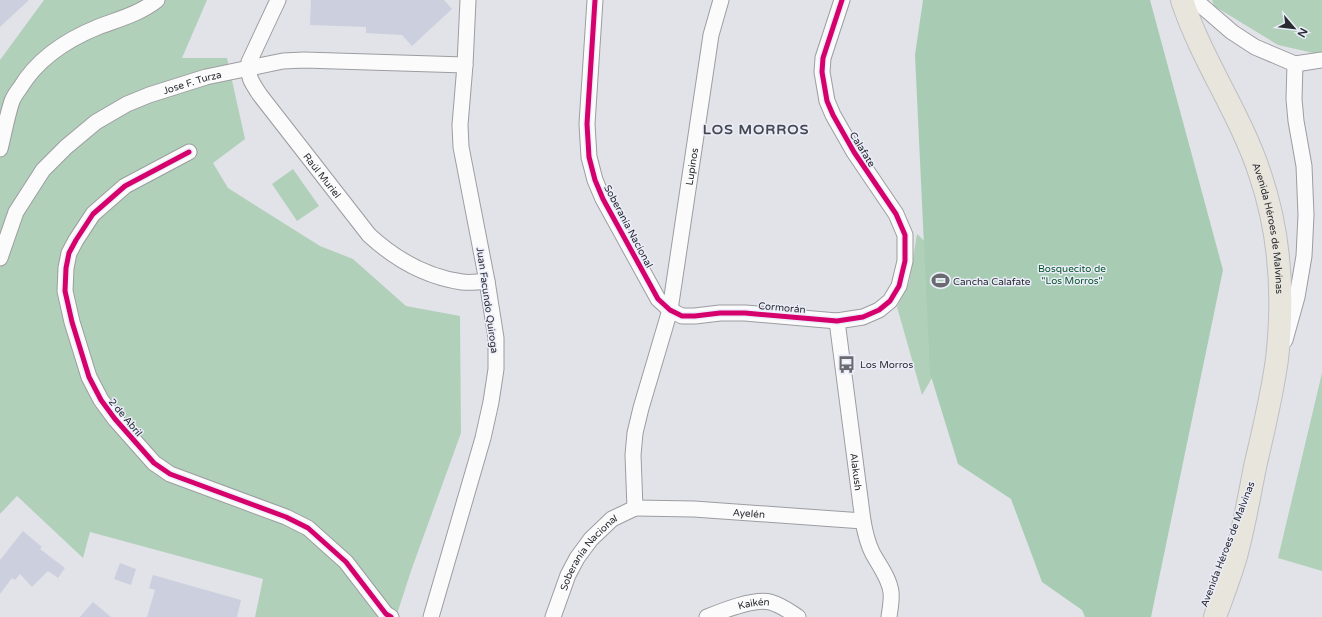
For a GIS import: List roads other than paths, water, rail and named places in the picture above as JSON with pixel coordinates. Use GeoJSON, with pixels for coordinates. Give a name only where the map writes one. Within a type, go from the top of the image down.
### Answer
{"type":"FeatureCollection","features":[{"type":"Feature","properties":{"kind":"highway","name":"Avenida Héroes de Malvinas"},"geometry":{"type":"LineString","coordinates":[[1182,0],[1203,52],[1237,119],[1260,174],[1269,202],[1275,238],[1280,294],[1279,329],[1273,385],[1246,517],[1236,557],[1214,617]]}},
{"type":"Feature","properties":{"kind":"highway","name":"Avenida Héroes de Malvinas"},"geometry":{"type":"LineString","coordinates":[[1200,617],[1255,470]]}},
{"type":"Feature","properties":{"kind":"street"},"geometry":{"type":"LineString","coordinates":[[0,149],[12,100],[26,77],[43,58],[56,48],[97,28],[135,14],[157,0]]}},
{"type":"Feature","properties":{"kind":"street"},"geometry":{"type":"LineString","coordinates":[[248,69],[278,0]]}},
{"type":"Feature","properties":{"kind":"street","name":"Juan Facundo Quiroga"},"geometry":{"type":"LineString","coordinates":[[430,617],[483,438],[496,369],[496,338],[487,281],[461,147],[460,125],[468,0]]}},
{"type":"Feature","properties":{"kind":"street","name":"Soberanía Nacional"},"geometry":{"type":"LineString","coordinates":[[595,0],[587,124],[589,157],[595,180],[603,199],[658,299],[670,310]]}},
{"type":"Feature","properties":{"kind":"street","name":"Lupinos"},"geometry":{"type":"LineString","coordinates":[[670,310],[711,35],[721,0]]}},
{"type":"Feature","properties":{"kind":"street","name":"Calafate"},"geometry":{"type":"LineString","coordinates":[[842,0],[823,58],[822,72],[827,100],[832,115],[854,152],[896,214],[905,235],[905,261],[899,286],[890,301]]}},
{"type":"Feature","properties":{"kind":"street"},"geometry":{"type":"LineString","coordinates":[[1195,0],[1232,32],[1255,47],[1295,64],[1322,60]]}},
{"type":"Feature","properties":{"kind":"street","name":"Jose F. Turza"},"geometry":{"type":"LineString","coordinates":[[0,258],[16,212],[43,170],[66,147],[96,122],[127,104],[149,95],[206,77],[283,61],[304,60],[465,65]]}},
{"type":"Feature","properties":{"kind":"street"},"geometry":{"type":"LineString","coordinates":[[1273,385],[1297,297],[1304,249],[1306,216],[1305,182],[1295,107],[1295,64]]}},
{"type":"Feature","properties":{"kind":"street","name":"Raúl Muriel"},"geometry":{"type":"LineString","coordinates":[[248,69],[250,80],[260,95],[370,235],[382,247],[413,267],[434,275],[463,282],[487,281]]}},
{"type":"Feature","properties":{"kind":"street","name":"2 de Abril"},"geometry":{"type":"LineString","coordinates":[[189,152],[125,186],[111,197],[93,214],[70,252],[66,268],[65,291],[72,322],[88,377],[101,400],[115,420],[154,463],[170,474],[286,517],[308,528],[346,562],[386,614],[391,617]]}},
{"type":"Feature","properties":{"kind":"street","name":"Cormorán"},"geometry":{"type":"LineString","coordinates":[[670,310],[682,316],[745,313],[837,321],[864,317],[879,310],[890,301]]}},
{"type":"Feature","properties":{"kind":"street"},"geometry":{"type":"LineString","coordinates":[[635,508],[633,455],[635,433],[670,310]]}},
{"type":"Feature","properties":{"kind":"street","name":"Alakush"},"geometry":{"type":"LineString","coordinates":[[837,321],[863,522],[867,539],[888,582],[891,592],[889,617]]}},
{"type":"Feature","properties":{"kind":"street","name":"Soberanía Nacional"},"geometry":{"type":"LineString","coordinates":[[553,617],[568,575],[577,558],[591,539],[612,519],[635,508]]}},
{"type":"Feature","properties":{"kind":"street","name":"Ayelén"},"geometry":{"type":"LineString","coordinates":[[635,508],[694,509],[863,522]]}},
{"type":"Feature","properties":{"kind":"street","name":"Kaikén"},"geometry":{"type":"LineString","coordinates":[[707,617],[751,602],[770,602],[785,608],[798,617]]}},
{"type":"Feature","properties":{"kind":"place","name":"Cancha Calafate"},"geometry":{"type":"Point","coordinates":[940,281]}},
{"type":"Feature","properties":{"kind":"place","name":"Los Morros"},"geometry":{"type":"Point","coordinates":[847,364]}},
{"type":"Feature","properties":{"kind":"district","name":"LOS MORROS"},"geometry":{"type":"Point","coordinates":[756,129]}},
{"type":"Feature","properties":{"kind":"park label","name":"Bosquecito de \"Los Morros\""},"geometry":{"type":"Point","coordinates":[1072,274]}}]}
